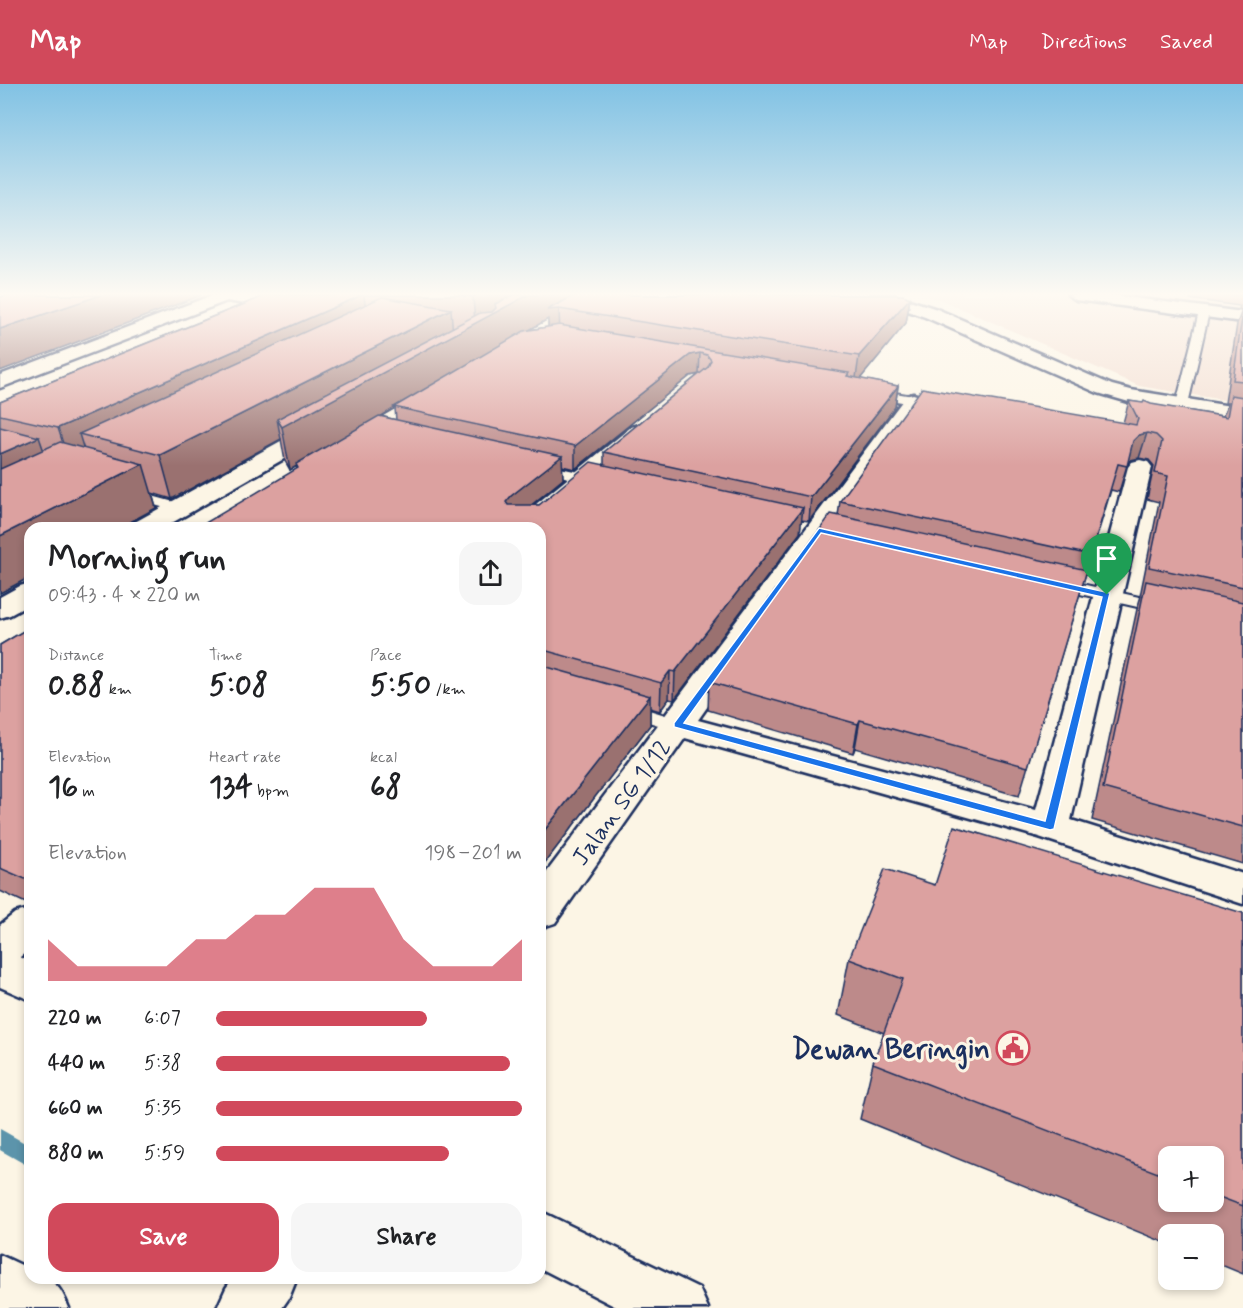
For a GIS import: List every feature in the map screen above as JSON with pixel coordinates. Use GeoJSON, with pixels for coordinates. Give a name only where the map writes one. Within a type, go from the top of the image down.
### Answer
{"type":"FeatureCollection","features":[{"type":"Feature","properties":{"kind":"street"},"geometry":{"type":"LineString","coordinates":[[0,382],[77,352]]}},
{"type":"Feature","properties":{"kind":"street"},"geometry":{"type":"LineString","coordinates":[[1019,352],[1105,390],[1243,414]]}},
{"type":"Feature","properties":{"kind":"street","name":"Jalan SG 1/12"},"geometry":{"type":"LineString","coordinates":[[546,904],[678,725],[816,529],[913,400]]}},
{"type":"Feature","properties":{"kind":"street"},"geometry":{"type":"LineString","coordinates":[[155,522],[345,415]]}},
{"type":"Feature","properties":{"kind":"street"},"geometry":{"type":"LineString","coordinates":[[530,522],[654,419]]}},
{"type":"Feature","properties":{"kind":"street"},"geometry":{"type":"LineString","coordinates":[[1050,826],[1140,467]]}},
{"type":"Feature","properties":{"kind":"street"},"geometry":{"type":"LineString","coordinates":[[0,609],[24,595]]}},
{"type":"Feature","properties":{"kind":"street"},"geometry":{"type":"LineString","coordinates":[[678,725],[1050,826],[1243,889]]}},
{"type":"Feature","properties":{"kind":"street"},"geometry":{"type":"LineString","coordinates":[[0,949],[24,930]]}},
{"type":"Feature","properties":{"kind":"street"},"geometry":{"type":"LineString","coordinates":[[0,966],[24,979]]}},
{"type":"Feature","properties":{"kind":"street"},"geometry":{"type":"LineString","coordinates":[[546,1242],[679,1308]]}},
{"type":"Feature","properties":{"kind":"street"},"geometry":{"type":"LineString","coordinates":[[0,1283],[40,1308]]}},
{"type":"Feature","properties":{"kind":"street"},"geometry":{"type":"LineString","coordinates":[[246,1308],[264,1284]]}},
{"type":"Feature","properties":{"kind":"lane"},"geometry":{"type":"LineString","coordinates":[[1182,404],[1194,352]]}},
{"type":"Feature","properties":{"kind":"lane"},"geometry":{"type":"LineString","coordinates":[[855,390],[946,405]]}},
{"type":"Feature","properties":{"kind":"lane"},"geometry":{"type":"LineString","coordinates":[[526,464],[618,485]]}},
{"type":"Feature","properties":{"kind":"lane"},"geometry":{"type":"LineString","coordinates":[[115,490],[180,508]]}},
{"type":"Feature","properties":{"kind":"lane"},"geometry":{"type":"LineString","coordinates":[[1038,579],[1175,610]]}},
{"type":"Feature","properties":{"kind":"lane"},"geometry":{"type":"LineString","coordinates":[[609,704],[678,725]]}},
{"type":"Feature","properties":{"kind":"shaded area"},"geometry":{"type":"Polygon","coordinates":[[[1061,352],[1243,352],[1243,403],[1139,386],[1061,352]]]}},
{"type":"Feature","properties":{"kind":"building"},"geometry":{"type":"Polygon","coordinates":[[[124,352],[231,352],[58,428],[0,415],[0,402],[124,352]]]}},
{"type":"Feature","properties":{"kind":"building"},"geometry":{"type":"Polygon","coordinates":[[[260,352],[365,352],[160,455],[79,434],[260,352]]]}},
{"type":"Feature","properties":{"kind":"building"},"geometry":{"type":"Polygon","coordinates":[[[405,352],[422,352],[282,427],[277,419],[405,352]]]}},
{"type":"Feature","properties":{"kind":"building"},"geometry":{"type":"Polygon","coordinates":[[[488,352],[723,352],[849,373],[847,376],[898,386],[811,497],[604,452],[708,367],[711,360],[707,355],[700,353],[690,355],[575,446],[394,407],[488,352]]]}},
{"type":"Feature","properties":{"kind":"building"},"geometry":{"type":"Polygon","coordinates":[[[834,352],[862,352],[859,356],[834,352]]]}},
{"type":"Feature","properties":{"kind":"building"},"geometry":{"type":"Polygon","coordinates":[[[1237,352],[1243,352],[1243,381],[1233,380],[1237,352]]]}},
{"type":"Feature","properties":{"kind":"building"},"geometry":{"type":"Polygon","coordinates":[[[922,388],[1136,425],[1138,419],[1129,401],[1143,403],[1144,401],[1227,417],[1231,395],[1243,397],[1243,587],[1149,567],[1168,476],[1155,473],[1162,441],[1156,435],[1147,433],[1139,435],[1133,441],[1127,466],[1118,464],[1091,555],[840,501],[922,388]]]}},
{"type":"Feature","properties":{"kind":"building"},"geometry":{"type":"Polygon","coordinates":[[[379,416],[562,456],[511,496],[506,502],[508,505],[539,505],[591,462],[803,508],[675,672],[670,671],[661,683],[546,651],[546,522],[207,522],[298,468],[296,464],[379,416]]]}},
{"type":"Feature","properties":{"kind":"building"},"geometry":{"type":"Polygon","coordinates":[[[0,427],[39,437],[0,454],[0,427]]]}},
{"type":"Feature","properties":{"kind":"building"},"geometry":{"type":"Polygon","coordinates":[[[60,442],[143,464],[0,536],[0,469],[60,442]]]}},
{"type":"Feature","properties":{"kind":"building"},"geometry":{"type":"Polygon","coordinates":[[[831,514],[1087,570],[1028,767],[860,720],[858,724],[709,682],[831,514]]]}},
{"type":"Feature","properties":{"kind":"building"},"geometry":{"type":"Polygon","coordinates":[[[1146,581],[1243,602],[1243,827],[1103,788],[1146,581]]]}},
{"type":"Feature","properties":{"kind":"building"},"geometry":{"type":"Polygon","coordinates":[[[24,631],[24,878],[0,868],[0,645],[24,631]]]}},
{"type":"Feature","properties":{"kind":"building"},"geometry":{"type":"Polygon","coordinates":[[[546,667],[650,696],[546,828],[546,667]]]}},
{"type":"Feature","properties":{"kind":"building"},"geometry":{"type":"Polygon","coordinates":[[[954,826],[1243,913],[1243,1206],[1224,1199],[1224,1146],[1158,1146],[1158,1173],[873,1063],[903,979],[849,959],[885,869],[935,885],[954,826]]]}},
{"type":"Feature","properties":{"kind":"waterway"},"geometry":{"type":"LineString","coordinates":[[0,1139],[24,1153]]}},
{"type":"Feature","properties":{"kind":"place","name":"Dewan Beringin"},"geometry":{"type":"Point","coordinates":[1013,1048]}},
{"type":"Feature","properties":{"kind":"route"},"geometry":{"type":"LineString","coordinates":[[819,530],[1107,595],[1050,826],[678,725],[819,530]]}}]}
